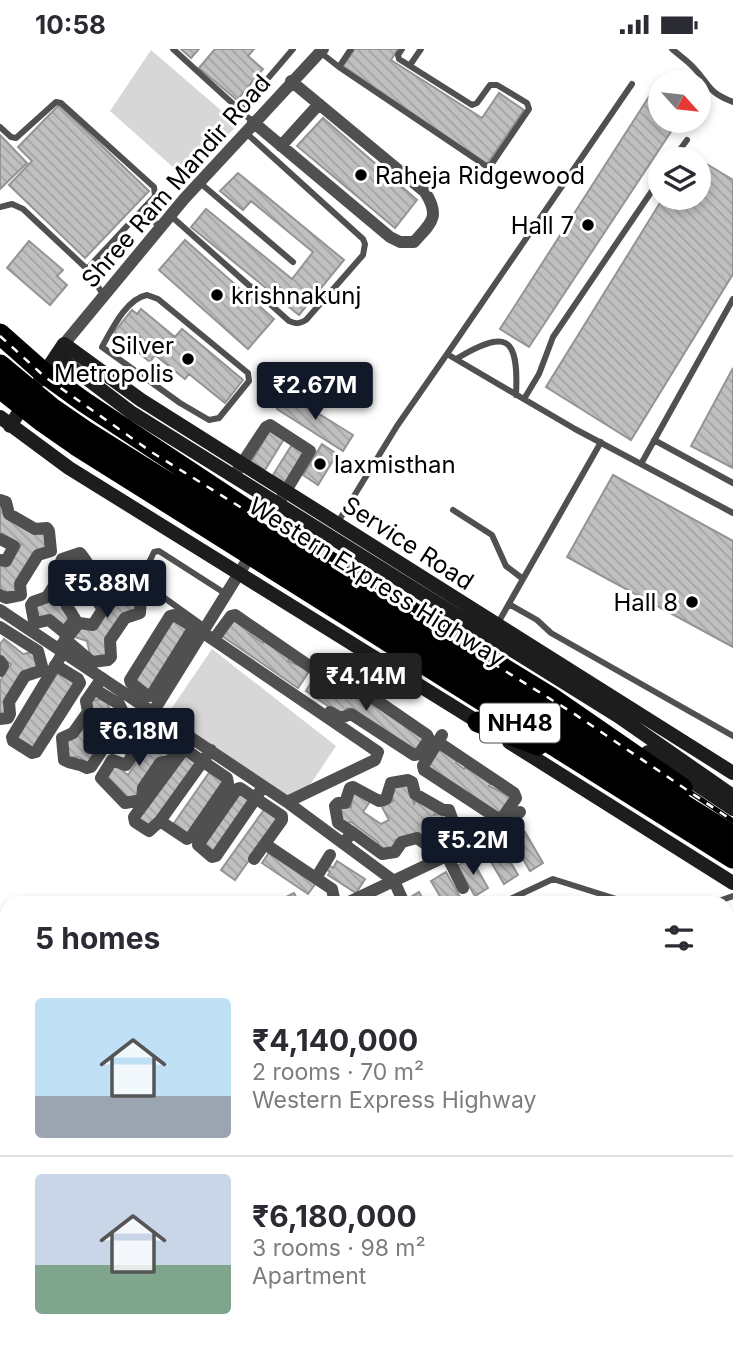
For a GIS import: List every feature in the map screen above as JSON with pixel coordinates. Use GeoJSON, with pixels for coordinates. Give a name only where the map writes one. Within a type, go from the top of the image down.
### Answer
{"type":"FeatureCollection","features":[{"type":"Feature","properties":{"kind":"highway"},"geometry":{"type":"LineString","coordinates":[[0,334],[54,360],[270,525],[550,697],[685,790],[712,822]]}},
{"type":"Feature","properties":{"kind":"highway","name":"Western Express Highway"},"geometry":{"type":"LineString","coordinates":[[0,365],[53,409],[309,582],[733,858]]}},
{"type":"Feature","properties":{"kind":"highway","name":"Western Express Highway"},"geometry":{"type":"LineString","coordinates":[[0,388],[76,445],[733,836]]}},
{"type":"Feature","properties":{"kind":"highway"},"geometry":{"type":"LineString","coordinates":[[478,722],[523,741],[570,754]]}},
{"type":"Feature","properties":{"kind":"main road"},"geometry":{"type":"LineString","coordinates":[[0,322],[54,360],[141,436],[606,724],[733,809]]}},
{"type":"Feature","properties":{"kind":"main road"},"geometry":{"type":"LineString","coordinates":[[54,360],[5,421],[69,468],[733,883]]}},
{"type":"Feature","properties":{"kind":"main road","name":"Service Road"},"geometry":{"type":"LineString","coordinates":[[54,360],[155,409],[244,461],[315,518],[337,524],[493,631],[616,708],[733,773]]}},
{"type":"Feature","properties":{"kind":"main road"},"geometry":{"type":"LineString","coordinates":[[113,390],[146,422],[234,477],[285,495]]}},
{"type":"Feature","properties":{"kind":"main road"},"geometry":{"type":"LineString","coordinates":[[315,518],[452,605]]}},
{"type":"Feature","properties":{"kind":"main road"},"geometry":{"type":"LineString","coordinates":[[616,708],[733,796]]}},
{"type":"Feature","properties":{"kind":"street","name":"Shree Ram Mandir Road"},"geometry":{"type":"LineString","coordinates":[[54,360],[200,182],[321,50]]}},
{"type":"Feature","properties":{"kind":"street"},"geometry":{"type":"LineString","coordinates":[[249,127],[282,146],[390,237],[400,242],[414,242],[433,221],[434,211],[425,192],[291,81]]}},
{"type":"Feature","properties":{"kind":"street"},"geometry":{"type":"LineString","coordinates":[[282,146],[320,104]]}},
{"type":"Feature","properties":{"kind":"street"},"geometry":{"type":"LineString","coordinates":[[234,477],[266,427],[272,426],[311,451],[285,495]]}},
{"type":"Feature","properties":{"kind":"street"},"geometry":{"type":"LineString","coordinates":[[0,500],[6,502],[9,514],[35,529],[47,528],[51,551],[38,555],[20,584],[21,596],[6,598],[0,595]]}},
{"type":"Feature","properties":{"kind":"street"},"geometry":{"type":"LineString","coordinates":[[217,635],[231,616],[235,615],[347,692],[357,687],[429,739],[419,754],[414,755],[351,714],[341,718],[217,635],[201,629],[174,615],[170,616],[130,680],[131,683],[148,697],[151,696],[201,629],[226,594],[270,525]]}},
{"type":"Feature","properties":{"kind":"street"},"geometry":{"type":"LineString","coordinates":[[0,539],[14,546],[6,561],[0,559]]}},
{"type":"Feature","properties":{"kind":"street"},"geometry":{"type":"LineString","coordinates":[[55,666],[78,679],[80,683],[37,752],[32,753],[13,741],[12,737],[55,666],[62,644],[75,619],[67,606],[75,594],[90,596],[99,583],[98,577],[80,553],[62,559],[62,573],[47,597],[31,605],[33,621],[36,623],[49,620],[62,644],[102,678],[287,802],[348,838],[382,854],[395,852],[402,842],[417,838],[432,846],[440,835],[452,832],[455,827],[449,810],[443,810],[415,794],[412,782],[408,780],[391,783],[386,799],[379,801],[353,787],[349,788],[345,803],[338,803],[335,811],[338,823],[348,838],[394,881],[401,896]]}},
{"type":"Feature","properties":{"kind":"street"},"geometry":{"type":"LineString","coordinates":[[0,719],[8,718],[9,702],[25,676],[43,670],[38,651],[1,629],[5,613],[92,662],[108,660],[111,657],[110,640],[125,618],[140,613],[141,597],[138,593],[104,583],[94,597],[103,609],[93,625],[79,623],[62,644]]}},
{"type":"Feature","properties":{"kind":"street"},"geometry":{"type":"LineString","coordinates":[[153,712],[201,629]]}},
{"type":"Feature","properties":{"kind":"street"},"geometry":{"type":"LineString","coordinates":[[201,629],[378,752],[375,760],[287,802]]}},
{"type":"Feature","properties":{"kind":"street"},"geometry":{"type":"LineString","coordinates":[[0,661],[4,665],[0,671]]}},
{"type":"Feature","properties":{"kind":"street"},"geometry":{"type":"LineString","coordinates":[[94,689],[119,704],[125,716],[115,733],[102,730],[93,744],[101,753],[91,767],[87,768],[78,762],[68,763],[64,760],[60,743],[62,738],[73,733],[88,712],[86,701],[94,689],[102,678]]}},
{"type":"Feature","properties":{"kind":"street"},"geometry":{"type":"LineString","coordinates":[[179,747],[140,723],[125,744],[133,752],[126,765],[111,760],[101,778],[125,803],[142,800],[143,788],[160,763],[170,761],[179,747],[187,734]]}},
{"type":"Feature","properties":{"kind":"street"},"geometry":{"type":"LineString","coordinates":[[440,738],[514,793],[516,798],[500,823],[425,770],[423,766],[440,738]]}},
{"type":"Feature","properties":{"kind":"street"},"geometry":{"type":"LineString","coordinates":[[160,821],[187,839],[191,837],[228,783],[227,778],[203,761],[186,750],[134,817],[135,822],[149,831],[160,821],[203,761],[211,750]]}},
{"type":"Feature","properties":{"kind":"street"},"geometry":{"type":"LineString","coordinates":[[254,859],[282,820],[282,816],[256,797],[240,788],[198,845],[212,857],[216,856],[256,797],[263,786]]}},
{"type":"Feature","properties":{"kind":"street"},"geometry":{"type":"LineString","coordinates":[[362,896],[447,856],[520,812]]}},
{"type":"Feature","properties":{"kind":"street"},"geometry":{"type":"LineString","coordinates":[[265,844],[332,889],[334,896]]}},
{"type":"Feature","properties":{"kind":"street"},"geometry":{"type":"LineString","coordinates":[[316,878],[330,855]]}},
{"type":"Feature","properties":{"kind":"street"},"geometry":{"type":"LineString","coordinates":[[447,856],[463,888]]}},
{"type":"Feature","properties":{"kind":"lane"},"geometry":{"type":"LineString","coordinates":[[171,216],[294,323],[306,320],[363,255],[365,244],[363,239],[249,127],[241,110],[173,49]]}},
{"type":"Feature","properties":{"kind":"lane"},"geometry":{"type":"LineString","coordinates":[[241,110],[245,100],[293,49]]}},
{"type":"Feature","properties":{"kind":"lane"},"geometry":{"type":"LineString","coordinates":[[339,67],[351,49]]}},
{"type":"Feature","properties":{"kind":"lane"},"geometry":{"type":"LineString","coordinates":[[321,50],[339,67],[486,166],[491,165],[528,109],[527,103],[497,85],[490,85],[477,103],[472,105],[399,59],[398,55],[402,49]]}},
{"type":"Feature","properties":{"kind":"lane"},"geometry":{"type":"LineString","coordinates":[[410,65],[421,49]]}},
{"type":"Feature","properties":{"kind":"lane"},"geometry":{"type":"LineString","coordinates":[[671,49],[695,68],[706,86],[718,97],[733,102]]}},
{"type":"Feature","properties":{"kind":"lane"},"geometry":{"type":"LineString","coordinates":[[337,524],[397,426],[632,84]]}},
{"type":"Feature","properties":{"kind":"lane"},"geometry":{"type":"LineString","coordinates":[[0,127],[16,138],[56,102],[61,103],[154,187],[155,196],[87,269]]}},
{"type":"Feature","properties":{"kind":"lane"},"geometry":{"type":"LineString","coordinates":[[682,147],[687,140]]}},
{"type":"Feature","properties":{"kind":"lane"},"geometry":{"type":"LineString","coordinates":[[200,182],[293,262]]}},
{"type":"Feature","properties":{"kind":"lane"},"geometry":{"type":"LineString","coordinates":[[524,399],[553,337],[648,197]]}},
{"type":"Feature","properties":{"kind":"lane"},"geometry":{"type":"LineString","coordinates":[[0,207],[12,204],[23,209],[87,269],[104,296]]}},
{"type":"Feature","properties":{"kind":"lane"},"geometry":{"type":"LineString","coordinates":[[142,211],[162,229]]}},
{"type":"Feature","properties":{"kind":"lane"},"geometry":{"type":"LineString","coordinates":[[147,295],[158,299],[248,373],[249,381],[219,418],[209,419],[129,368],[102,347],[131,303],[140,296],[147,295]]}},
{"type":"Feature","properties":{"kind":"lane"},"geometry":{"type":"LineString","coordinates":[[641,464],[733,299]]}},
{"type":"Feature","properties":{"kind":"lane"},"geometry":{"type":"LineString","coordinates":[[456,359],[492,341],[506,341],[515,358],[516,395]]}},
{"type":"Feature","properties":{"kind":"lane"},"geometry":{"type":"LineString","coordinates":[[447,354],[516,395],[733,513]]}},
{"type":"Feature","properties":{"kind":"lane"},"geometry":{"type":"LineString","coordinates":[[113,390],[129,368]]}},
{"type":"Feature","properties":{"kind":"lane"},"geometry":{"type":"LineString","coordinates":[[146,422],[166,394]]}},
{"type":"Feature","properties":{"kind":"lane"},"geometry":{"type":"LineString","coordinates":[[654,440],[733,484]]}},
{"type":"Feature","properties":{"kind":"lane"},"geometry":{"type":"LineString","coordinates":[[493,631],[601,442]]}},
{"type":"Feature","properties":{"kind":"lane"},"geometry":{"type":"LineString","coordinates":[[453,510],[492,535],[506,566],[523,579]]}},
{"type":"Feature","properties":{"kind":"lane"},"geometry":{"type":"LineString","coordinates":[[201,629],[145,584],[142,577],[155,552],[159,551],[226,594]]}},
{"type":"Feature","properties":{"kind":"lane"},"geometry":{"type":"LineString","coordinates":[[509,604],[537,620],[551,633],[733,736]]}},
{"type":"Feature","properties":{"kind":"lane"},"geometry":{"type":"LineString","coordinates":[[517,896],[553,879],[607,896]]}},
{"type":"Feature","properties":{"kind":"green space"},"geometry":{"type":"Polygon","coordinates":[[[151,50],[238,125],[184,177],[110,111],[151,50]]]}},
{"type":"Feature","properties":{"kind":"green space"},"geometry":{"type":"Polygon","coordinates":[[[212,649],[336,746],[310,785],[288,796],[167,715],[212,649]]]}},
{"type":"Feature","properties":{"kind":"building"},"geometry":{"type":"Polygon","coordinates":[[[181,49],[199,49],[191,58],[181,49]]]}},
{"type":"Feature","properties":{"kind":"building"},"geometry":{"type":"Polygon","coordinates":[[[215,49],[254,49],[248,56],[263,69],[237,100],[199,68],[215,49]]]}},
{"type":"Feature","properties":{"kind":"building"},"geometry":{"type":"Polygon","coordinates":[[[355,49],[398,49],[391,60],[482,118],[499,93],[524,110],[487,164],[343,66],[355,49]]]}},
{"type":"Feature","properties":{"kind":"building","name":"Hall 7"},"geometry":{"type":"Polygon","coordinates":[[[648,98],[648,133],[670,133],[661,147],[648,147],[648,167],[529,347],[500,329],[648,98]]]}},
{"type":"Feature","properties":{"kind":"building"},"geometry":{"type":"Polygon","coordinates":[[[59,105],[149,191],[85,258],[9,185],[32,161],[18,147],[59,105]]]}},
{"type":"Feature","properties":{"kind":"building","name":"Raheja Ridgewood"},"geometry":{"type":"Polygon","coordinates":[[[323,118],[417,200],[395,228],[297,146],[323,118]]]}},
{"type":"Feature","properties":{"kind":"building"},"geometry":{"type":"Polygon","coordinates":[[[0,135],[27,163],[0,189],[0,135]]]}},
{"type":"Feature","properties":{"kind":"building"},"geometry":{"type":"Polygon","coordinates":[[[711,167],[733,180],[733,274],[631,440],[546,387],[656,210],[711,210],[711,167]]]}},
{"type":"Feature","properties":{"kind":"building"},"geometry":{"type":"Polygon","coordinates":[[[238,173],[344,260],[299,315],[191,227],[206,209],[292,279],[313,252],[251,201],[243,210],[220,191],[238,173]]]}},
{"type":"Feature","properties":{"kind":"building","name":"krishnakunj"},"geometry":{"type":"Polygon","coordinates":[[[185,240],[274,319],[248,349],[159,270],[185,240]]]}},
{"type":"Feature","properties":{"kind":"building","name":"krishnakunj"},"geometry":{"type":"Polygon","coordinates":[[[185,240],[274,319],[248,349],[159,270],[185,240]]]}},
{"type":"Feature","properties":{"kind":"building"},"geometry":{"type":"Polygon","coordinates":[[[29,241],[63,270],[57,276],[67,285],[50,305],[7,268],[29,241]]]}},
{"type":"Feature","properties":{"kind":"building","name":"Silver Metropolis"},"geometry":{"type":"Polygon","coordinates":[[[141,309],[175,337],[182,329],[243,380],[225,403],[189,374],[185,379],[155,355],[150,362],[114,332],[132,310],[137,314],[141,309]]]}},
{"type":"Feature","properties":{"kind":"building"},"geometry":{"type":"Polygon","coordinates":[[[733,368],[733,468],[691,446],[733,368]]]}},
{"type":"Feature","properties":{"kind":"building"},"geometry":{"type":"Polygon","coordinates":[[[287,394],[353,435],[343,451],[277,409],[287,394]]]}},
{"type":"Feature","properties":{"kind":"building"},"geometry":{"type":"Polygon","coordinates":[[[270,430],[284,439],[265,470],[251,462],[270,430]]]}},
{"type":"Feature","properties":{"kind":"building"},"geometry":{"type":"Polygon","coordinates":[[[293,443],[308,453],[288,485],[273,475],[293,443]]]}},
{"type":"Feature","properties":{"kind":"building","name":"laxmisthan"},"geometry":{"type":"Polygon","coordinates":[[[322,444],[337,454],[318,485],[303,475],[322,444]]]}},
{"type":"Feature","properties":{"kind":"building","name":"laxmisthan"},"geometry":{"type":"Polygon","coordinates":[[[322,444],[337,454],[318,485],[303,475],[322,444]]]}},
{"type":"Feature","properties":{"kind":"building","name":"Hall 8"},"geometry":{"type":"Polygon","coordinates":[[[613,475],[733,541],[733,647],[567,557],[613,475]]]}},
{"type":"Feature","properties":{"kind":"building"},"geometry":{"type":"Polygon","coordinates":[[[0,501],[4,514],[46,532],[49,551],[38,553],[20,593],[3,596],[0,587],[0,563],[6,567],[21,545],[0,532],[0,501]]]}},
{"type":"Feature","properties":{"kind":"building"},"geometry":{"type":"Polygon","coordinates":[[[80,559],[83,570],[97,579],[89,593],[74,587],[62,608],[72,616],[62,629],[35,621],[32,604],[65,574],[63,562],[80,559]]]}},
{"type":"Feature","properties":{"kind":"building"},"geometry":{"type":"Polygon","coordinates":[[[106,585],[135,595],[137,612],[106,641],[108,657],[91,659],[87,641],[72,636],[82,625],[108,607],[97,598],[106,585]]]}},
{"type":"Feature","properties":{"kind":"building"},"geometry":{"type":"Polygon","coordinates":[[[235,618],[252,630],[250,634],[263,643],[265,639],[290,658],[288,661],[310,670],[298,688],[222,636],[235,618]]]}},
{"type":"Feature","properties":{"kind":"building"},"geometry":{"type":"Polygon","coordinates":[[[173,620],[190,631],[149,694],[133,681],[173,620]]]}},
{"type":"Feature","properties":{"kind":"building"},"geometry":{"type":"Polygon","coordinates":[[[4,639],[23,654],[33,652],[38,670],[24,673],[7,714],[0,716],[0,681],[11,664],[0,657],[0,644],[4,639]]]}},
{"type":"Feature","properties":{"kind":"building"},"geometry":{"type":"Polygon","coordinates":[[[59,671],[75,682],[32,749],[16,738],[59,671]]]}},
{"type":"Feature","properties":{"kind":"building"},"geometry":{"type":"Polygon","coordinates":[[[316,675],[351,699],[357,692],[425,738],[415,753],[348,708],[341,715],[306,691],[316,675]]]}},
{"type":"Feature","properties":{"kind":"building"},"geometry":{"type":"Polygon","coordinates":[[[106,698],[109,708],[123,716],[113,732],[101,725],[90,765],[79,757],[67,758],[63,741],[90,701],[106,698]]]}},
{"type":"Feature","properties":{"kind":"building"},"geometry":{"type":"Polygon","coordinates":[[[138,729],[155,742],[165,740],[168,759],[141,797],[125,801],[103,776],[113,763],[128,775],[141,756],[127,744],[138,729]]]}},
{"type":"Feature","properties":{"kind":"building"},"geometry":{"type":"Polygon","coordinates":[[[438,748],[464,769],[466,767],[491,784],[489,786],[512,798],[499,816],[426,766],[438,748]]]}},
{"type":"Feature","properties":{"kind":"building"},"geometry":{"type":"Polygon","coordinates":[[[184,754],[197,763],[150,829],[137,819],[184,754]]]}},
{"type":"Feature","properties":{"kind":"building"},"geometry":{"type":"Polygon","coordinates":[[[211,770],[226,781],[187,837],[172,826],[211,770]]]}},
{"type":"Feature","properties":{"kind":"building"},"geometry":{"type":"Polygon","coordinates":[[[408,782],[414,804],[417,798],[437,810],[434,815],[446,813],[449,827],[431,843],[418,833],[395,840],[397,848],[380,851],[378,842],[351,822],[342,824],[338,807],[351,807],[353,791],[371,800],[363,812],[381,824],[389,820],[382,807],[393,801],[390,787],[408,782]]]}},
{"type":"Feature","properties":{"kind":"building"},"geometry":{"type":"Polygon","coordinates":[[[240,791],[250,798],[212,854],[200,846],[240,791]]]}},
{"type":"Feature","properties":{"kind":"building"},"geometry":{"type":"Polygon","coordinates":[[[266,807],[280,817],[235,880],[221,870],[266,807]]]}},
{"type":"Feature","properties":{"kind":"building"},"geometry":{"type":"Polygon","coordinates":[[[525,832],[543,863],[530,871],[512,840],[525,832]]]}},
{"type":"Feature","properties":{"kind":"building"},"geometry":{"type":"Polygon","coordinates":[[[501,846],[518,875],[504,884],[487,855],[501,846]]]}},
{"type":"Feature","properties":{"kind":"building"},"geometry":{"type":"Polygon","coordinates":[[[270,851],[316,883],[308,894],[262,863],[270,851]]]}},
{"type":"Feature","properties":{"kind":"building"},"geometry":{"type":"Polygon","coordinates":[[[471,858],[488,888],[475,896],[457,866],[471,858]]]}},
{"type":"Feature","properties":{"kind":"building"},"geometry":{"type":"Polygon","coordinates":[[[337,861],[365,879],[356,893],[328,875],[330,872],[326,869],[329,865],[333,868],[337,861]]]}},
{"type":"Feature","properties":{"kind":"building"},"geometry":{"type":"Polygon","coordinates":[[[446,872],[460,896],[440,896],[431,881],[446,872]]]}},
{"type":"Feature","properties":{"kind":"railway"},"geometry":{"type":"LineString","coordinates":[[0,336],[45,377],[153,453],[573,713],[733,821]]}},
{"type":"Feature","properties":{"kind":"place","name":"Raheja Ridgewood"},"geometry":{"type":"Point","coordinates":[361,175]}},
{"type":"Feature","properties":{"kind":"place","name":"Hall 7"},"geometry":{"type":"Point","coordinates":[588,225]}},
{"type":"Feature","properties":{"kind":"place","name":"krishnakunj"},"geometry":{"type":"Point","coordinates":[217,295]}},
{"type":"Feature","properties":{"kind":"place","name":"Silver Metropolis"},"geometry":{"type":"Point","coordinates":[188,359]}},
{"type":"Feature","properties":{"kind":"place","name":"laxmisthan"},"geometry":{"type":"Point","coordinates":[320,464]}},
{"type":"Feature","properties":{"kind":"place","name":"Hall 8"},"geometry":{"type":"Point","coordinates":[692,602]}}]}
